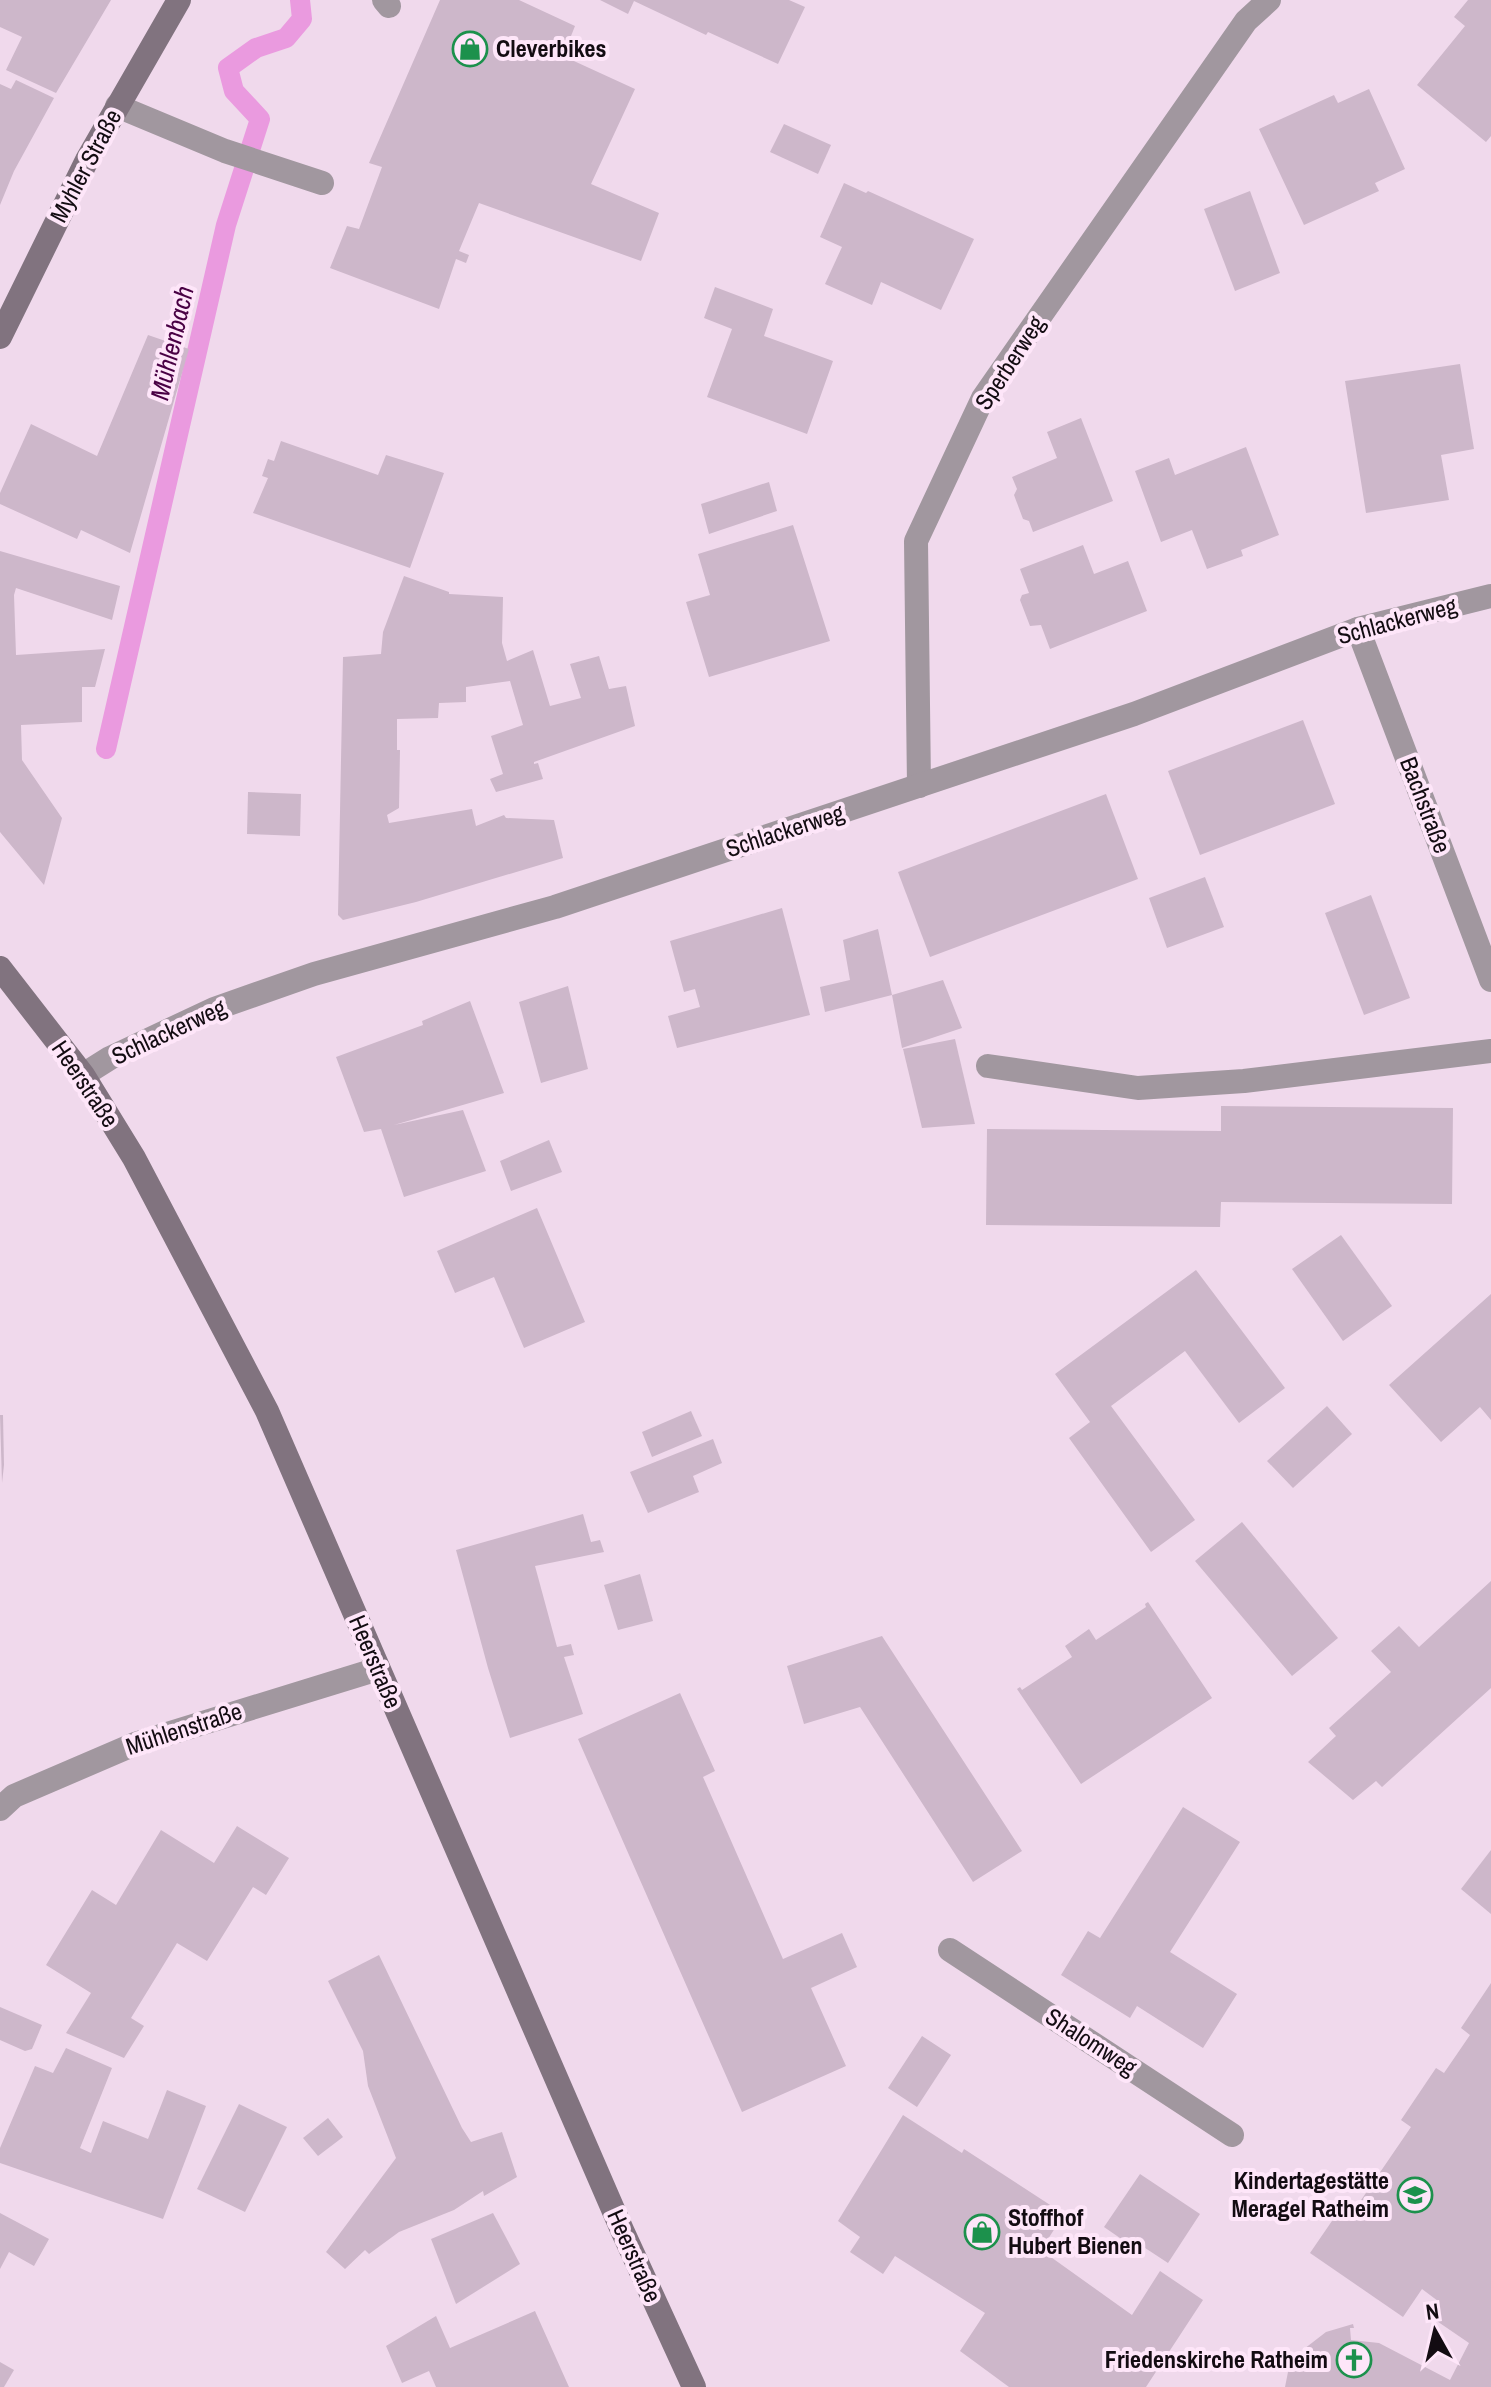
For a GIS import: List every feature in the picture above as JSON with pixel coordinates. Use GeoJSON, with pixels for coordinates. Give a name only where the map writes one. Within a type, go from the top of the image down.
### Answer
{"type":"FeatureCollection","features":[{"type":"Feature","properties":{"kind":"main road","name":"Myhler Straße"},"geometry":{"type":"LineString","coordinates":[[0,337],[87,160],[179,0]]}},
{"type":"Feature","properties":{"kind":"main road","name":"Heerstraße"},"geometry":{"type":"LineString","coordinates":[[0,968],[83,1075],[141,1171],[267,1411],[615,2216],[694,2387]]}},
{"type":"Feature","properties":{"kind":"street","name":"Sperberweg"},"geometry":{"type":"LineString","coordinates":[[919,786],[916,541],[983,398],[1246,21],[1269,0]]}},
{"type":"Feature","properties":{"kind":"street"},"geometry":{"type":"LineString","coordinates":[[117,106],[225,151],[322,183]]}},
{"type":"Feature","properties":{"kind":"street","name":"Schlackerweg"},"geometry":{"type":"LineString","coordinates":[[83,1075],[110,1058],[214,1009],[314,974],[555,907],[1134,714],[1358,629],[1491,596]]}},
{"type":"Feature","properties":{"kind":"street","name":"Bachstraße"},"geometry":{"type":"LineString","coordinates":[[1358,629],[1491,980]]}},
{"type":"Feature","properties":{"kind":"street"},"geometry":{"type":"LineString","coordinates":[[988,1066],[1138,1088],[1244,1081],[1491,1051]]}},
{"type":"Feature","properties":{"kind":"street","name":"Mühlenstraße"},"geometry":{"type":"LineString","coordinates":[[0,1809],[14,1796],[135,1744],[378,1669]]}},
{"type":"Feature","properties":{"kind":"street","name":"Shalomweg"},"geometry":{"type":"LineString","coordinates":[[950,1950],[1232,2135]]}},
{"type":"Feature","properties":{"kind":"building"},"geometry":{"type":"Polygon","coordinates":[[[0,0],[111,0],[56,93],[6,70],[22,37],[0,27],[0,0]]]}},
{"type":"Feature","properties":{"kind":"building"},"geometry":{"type":"Polygon","coordinates":[[[440,0],[519,0],[575,26],[563,56],[635,89],[591,184],[659,213],[641,261],[479,203],[459,251],[469,255],[466,263],[456,259],[439,309],[330,268],[347,226],[359,229],[382,167],[369,163],[440,0]]]}},
{"type":"Feature","properties":{"kind":"building"},"geometry":{"type":"Polygon","coordinates":[[[600,0],[789,0],[805,7],[778,64],[634,1],[628,14],[600,0]]]}},
{"type":"Feature","properties":{"kind":"building"},"geometry":{"type":"Polygon","coordinates":[[[1468,0],[1491,0],[1491,136],[1486,142],[1417,85],[1465,26],[1454,17],[1468,0]]]}},
{"type":"Feature","properties":{"kind":"building"},"geometry":{"type":"Polygon","coordinates":[[[16,80],[54,98],[14,171],[0,205],[0,84],[11,89],[16,80]]]}},
{"type":"Feature","properties":{"kind":"building"},"geometry":{"type":"Polygon","coordinates":[[[1369,89],[1405,169],[1375,183],[1379,191],[1304,225],[1259,129],[1334,95],[1338,103],[1369,89]]]}},
{"type":"Feature","properties":{"kind":"building"},"geometry":{"type":"Polygon","coordinates":[[[784,124],[831,145],[818,174],[770,152],[784,124]]]}},
{"type":"Feature","properties":{"kind":"building"},"geometry":{"type":"Polygon","coordinates":[[[844,183],[974,239],[941,310],[881,282],[872,305],[825,284],[842,247],[820,237],[844,183]]]}},
{"type":"Feature","properties":{"kind":"building"},"geometry":{"type":"Polygon","coordinates":[[[1250,191],[1280,273],[1235,291],[1204,209],[1250,191]]]}},
{"type":"Feature","properties":{"kind":"building"},"geometry":{"type":"Polygon","coordinates":[[[715,287],[773,309],[764,336],[833,361],[807,434],[707,397],[732,329],[704,318],[715,287]]]}},
{"type":"Feature","properties":{"kind":"building"},"geometry":{"type":"Polygon","coordinates":[[[148,335],[189,349],[130,553],[81,530],[77,539],[0,504],[0,493],[31,424],[97,456],[148,335]]]}},
{"type":"Feature","properties":{"kind":"building"},"geometry":{"type":"Polygon","coordinates":[[[1460,364],[1474,449],[1441,455],[1449,500],[1366,513],[1345,381],[1460,364]]]}},
{"type":"Feature","properties":{"kind":"building"},"geometry":{"type":"Polygon","coordinates":[[[1081,418],[1113,501],[1033,532],[1029,521],[1023,519],[1014,495],[1017,489],[1012,477],[1057,458],[1047,432],[1081,418]]]}},
{"type":"Feature","properties":{"kind":"building"},"geometry":{"type":"Polygon","coordinates":[[[281,441],[378,475],[386,455],[444,473],[410,568],[253,513],[268,478],[262,476],[268,459],[274,461],[281,441]]]}},
{"type":"Feature","properties":{"kind":"building"},"geometry":{"type":"Polygon","coordinates":[[[1246,447],[1279,535],[1241,550],[1243,556],[1207,569],[1192,530],[1161,542],[1135,471],[1169,458],[1175,475],[1246,447]]]}},
{"type":"Feature","properties":{"kind":"building"},"geometry":{"type":"Polygon","coordinates":[[[769,482],[777,511],[709,534],[701,504],[769,482]]]}},
{"type":"Feature","properties":{"kind":"building"},"geometry":{"type":"Polygon","coordinates":[[[793,525],[830,641],[709,677],[686,602],[710,595],[698,554],[793,525]]]}},
{"type":"Feature","properties":{"kind":"building"},"geometry":{"type":"Polygon","coordinates":[[[1083,545],[1094,574],[1128,561],[1147,611],[1050,649],[1041,625],[1030,626],[1020,600],[1022,595],[1029,593],[1020,569],[1083,545]]]}},
{"type":"Feature","properties":{"kind":"building"},"geometry":{"type":"Polygon","coordinates":[[[0,551],[120,586],[112,620],[16,588],[14,595],[16,655],[105,649],[95,687],[82,687],[82,722],[21,725],[22,760],[62,818],[44,885],[0,832],[0,551]]]}},
{"type":"Feature","properties":{"kind":"building"},"geometry":{"type":"Polygon","coordinates":[[[404,576],[449,594],[503,597],[502,643],[507,661],[533,650],[550,706],[581,698],[570,664],[599,656],[609,689],[626,686],[635,726],[534,762],[538,763],[543,779],[496,792],[490,779],[503,774],[491,736],[523,725],[510,681],[466,687],[466,702],[439,703],[438,718],[397,719],[399,808],[387,815],[389,823],[472,809],[476,826],[504,815],[506,818],[554,820],[563,858],[416,902],[343,920],[338,915],[343,657],[381,654],[383,632],[404,576]]]}},
{"type":"Feature","properties":{"kind":"building"},"geometry":{"type":"Polygon","coordinates":[[[1303,720],[1335,804],[1200,855],[1168,771],[1303,720]]]}},
{"type":"Feature","properties":{"kind":"building"},"geometry":{"type":"Polygon","coordinates":[[[248,792],[301,794],[300,836],[247,834],[248,792]]]}},
{"type":"Feature","properties":{"kind":"building"},"geometry":{"type":"Polygon","coordinates":[[[1106,794],[1138,879],[930,957],[898,872],[1106,794]]]}},
{"type":"Feature","properties":{"kind":"building"},"geometry":{"type":"Polygon","coordinates":[[[1205,877],[1224,927],[1167,948],[1149,898],[1205,877]]]}},
{"type":"Feature","properties":{"kind":"building"},"geometry":{"type":"Polygon","coordinates":[[[1371,895],[1410,998],[1364,1015],[1325,913],[1371,895]]]}},
{"type":"Feature","properties":{"kind":"building"},"geometry":{"type":"Polygon","coordinates":[[[782,908],[810,1015],[677,1048],[668,1016],[700,1007],[695,989],[684,992],[670,941],[782,908]]]}},
{"type":"Feature","properties":{"kind":"building"},"geometry":{"type":"Polygon","coordinates":[[[878,929],[892,995],[825,1012],[820,987],[850,980],[843,940],[878,929]]]}},
{"type":"Feature","properties":{"kind":"building"},"geometry":{"type":"Polygon","coordinates":[[[943,980],[962,1028],[902,1048],[892,995],[943,980]]]}},
{"type":"Feature","properties":{"kind":"building"},"geometry":{"type":"Polygon","coordinates":[[[568,986],[588,1069],[541,1083],[519,1002],[568,986]]]}},
{"type":"Feature","properties":{"kind":"building"},"geometry":{"type":"Polygon","coordinates":[[[470,1001],[504,1093],[394,1125],[463,1110],[486,1171],[404,1197],[381,1129],[364,1132],[336,1057],[423,1025],[422,1021],[470,1001]]]}},
{"type":"Feature","properties":{"kind":"building"},"geometry":{"type":"Polygon","coordinates":[[[955,1039],[975,1124],[922,1128],[903,1049],[955,1039]]]}},
{"type":"Feature","properties":{"kind":"building"},"geometry":{"type":"Polygon","coordinates":[[[1221,1106],[1453,1108],[1452,1204],[1221,1202],[1220,1227],[986,1225],[987,1129],[1221,1131],[1221,1106]]]}},
{"type":"Feature","properties":{"kind":"building"},"geometry":{"type":"Polygon","coordinates":[[[549,1140],[562,1172],[511,1191],[500,1161],[549,1140]]]}},
{"type":"Feature","properties":{"kind":"building"},"geometry":{"type":"Polygon","coordinates":[[[537,1208],[585,1322],[524,1348],[494,1277],[455,1293],[437,1251],[537,1208]]]}},
{"type":"Feature","properties":{"kind":"building"},"geometry":{"type":"Polygon","coordinates":[[[1341,1235],[1392,1306],[1343,1341],[1292,1269],[1341,1235]]]}},
{"type":"Feature","properties":{"kind":"building"},"geometry":{"type":"Polygon","coordinates":[[[1196,1270],[1285,1388],[1239,1423],[1185,1351],[1111,1406],[1195,1520],[1151,1552],[1069,1438],[1090,1422],[1055,1374],[1196,1270]]]}},
{"type":"Feature","properties":{"kind":"building"},"geometry":{"type":"Polygon","coordinates":[[[1491,1294],[1491,1420],[1480,1407],[1441,1442],[1389,1385],[1491,1294]]]}},
{"type":"Feature","properties":{"kind":"building"},"geometry":{"type":"Polygon","coordinates":[[[1327,1406],[1352,1434],[1293,1488],[1267,1461],[1327,1406]]]}},
{"type":"Feature","properties":{"kind":"building"},"geometry":{"type":"Polygon","coordinates":[[[691,1411],[702,1436],[652,1457],[642,1432],[691,1411]]]}},
{"type":"Feature","properties":{"kind":"building"},"geometry":{"type":"Polygon","coordinates":[[[0,1415],[3,1415],[2,1483],[0,1415]]]}},
{"type":"Feature","properties":{"kind":"building"},"geometry":{"type":"Polygon","coordinates":[[[713,1439],[722,1463],[693,1476],[699,1492],[648,1513],[630,1472],[713,1439]]]}},
{"type":"Feature","properties":{"kind":"building"},"geometry":{"type":"Polygon","coordinates":[[[583,1514],[591,1542],[600,1540],[604,1552],[535,1566],[557,1647],[571,1644],[574,1655],[564,1657],[583,1714],[510,1738],[456,1550],[583,1514]]]}},
{"type":"Feature","properties":{"kind":"building"},"geometry":{"type":"Polygon","coordinates":[[[1242,1522],[1338,1638],[1292,1676],[1195,1561],[1242,1522]]]}},
{"type":"Feature","properties":{"kind":"building"},"geometry":{"type":"Polygon","coordinates":[[[640,1574],[653,1621],[618,1630],[604,1585],[640,1574]]]}},
{"type":"Feature","properties":{"kind":"building"},"geometry":{"type":"Polygon","coordinates":[[[1491,1581],[1491,1688],[1382,1787],[1376,1781],[1353,1800],[1308,1762],[1336,1736],[1329,1728],[1391,1672],[1371,1651],[1399,1626],[1419,1647],[1491,1581]]]}},
{"type":"Feature","properties":{"kind":"building"},"geometry":{"type":"Polygon","coordinates":[[[1148,1602],[1212,1698],[1081,1784],[1017,1689],[1020,1687],[1022,1690],[1072,1657],[1065,1646],[1089,1629],[1096,1640],[1146,1607],[1148,1602]]]}},
{"type":"Feature","properties":{"kind":"building"},"geometry":{"type":"Polygon","coordinates":[[[882,1636],[1022,1851],[973,1882],[860,1707],[804,1724],[787,1666],[882,1636]]]}},
{"type":"Feature","properties":{"kind":"building"},"geometry":{"type":"Polygon","coordinates":[[[680,1693],[715,1771],[703,1777],[783,1959],[842,1933],[857,1967],[811,1988],[846,2066],[742,2112],[578,1739],[680,1693]]]}},
{"type":"Feature","properties":{"kind":"building"},"geometry":{"type":"Polygon","coordinates":[[[1183,1807],[1240,1842],[1170,1952],[1237,1994],[1203,2048],[1137,2006],[1130,2018],[1061,1975],[1088,1931],[1100,1938],[1183,1807]]]}},
{"type":"Feature","properties":{"kind":"building"},"geometry":{"type":"Polygon","coordinates":[[[237,1826],[289,1858],[266,1895],[253,1887],[207,1961],[177,1943],[131,2018],[144,2026],[124,2058],[66,2033],[91,1993],[46,1965],[92,1890],[116,1905],[161,1830],[214,1863],[237,1826]]]}},
{"type":"Feature","properties":{"kind":"building"},"geometry":{"type":"Polygon","coordinates":[[[1491,1850],[1491,1914],[1461,1889],[1491,1850]]]}},
{"type":"Feature","properties":{"kind":"building"},"geometry":{"type":"Polygon","coordinates":[[[379,1955],[462,2128],[471,2142],[502,2132],[517,2177],[484,2196],[483,2191],[454,2210],[399,2232],[369,2254],[365,2250],[345,2269],[326,2252],[396,2158],[368,2086],[363,2051],[328,1981],[379,1955]]]}},
{"type":"Feature","properties":{"kind":"building"},"geometry":{"type":"Polygon","coordinates":[[[1491,1983],[1491,2387],[1285,2387],[1288,2372],[1304,2349],[1326,2332],[1353,2324],[1354,2328],[1350,2328],[1351,2340],[1379,2343],[1450,2380],[1469,2343],[1428,2315],[1438,2301],[1422,2289],[1403,2317],[1310,2253],[1347,2199],[1357,2206],[1411,2127],[1401,2120],[1436,2068],[1444,2073],[1470,2035],[1461,2028],[1491,1983]]]}},
{"type":"Feature","properties":{"kind":"building"},"geometry":{"type":"Polygon","coordinates":[[[0,2007],[42,2025],[32,2049],[25,2051],[0,2040],[0,2007]]]}},
{"type":"Feature","properties":{"kind":"building"},"geometry":{"type":"Polygon","coordinates":[[[922,2036],[951,2055],[917,2107],[888,2088],[922,2036]]]}},
{"type":"Feature","properties":{"kind":"building"},"geometry":{"type":"Polygon","coordinates":[[[66,2048],[112,2068],[80,2148],[91,2153],[103,2121],[148,2139],[167,2090],[206,2106],[163,2219],[0,2163],[0,2148],[35,2066],[53,2073],[66,2048]]]}},
{"type":"Feature","properties":{"kind":"building"},"geometry":{"type":"Polygon","coordinates":[[[239,2104],[287,2127],[245,2212],[197,2189],[239,2104]]]}},
{"type":"Feature","properties":{"kind":"building"},"geometry":{"type":"Polygon","coordinates":[[[903,2115],[962,2153],[964,2149],[1064,2214],[1041,2250],[1132,2315],[1160,2271],[1203,2300],[1146,2387],[1009,2387],[960,2351],[985,2313],[895,2256],[883,2274],[850,2252],[860,2237],[838,2221],[903,2115]]]}},
{"type":"Feature","properties":{"kind":"building"},"geometry":{"type":"Polygon","coordinates":[[[328,2118],[343,2137],[318,2156],[303,2138],[328,2118]]]}},
{"type":"Feature","properties":{"kind":"building"},"geometry":{"type":"Polygon","coordinates":[[[1140,2174],[1200,2214],[1168,2263],[1136,2242],[1133,2247],[1104,2227],[1140,2174]]]}},
{"type":"Feature","properties":{"kind":"building"},"geometry":{"type":"Polygon","coordinates":[[[0,2213],[49,2239],[34,2266],[9,2252],[0,2269],[0,2213]]]}},
{"type":"Feature","properties":{"kind":"building"},"geometry":{"type":"Polygon","coordinates":[[[493,2213],[520,2264],[456,2304],[431,2239],[493,2213]]]}},
{"type":"Feature","properties":{"kind":"building"},"geometry":{"type":"Polygon","coordinates":[[[535,2311],[569,2387],[436,2387],[429,2371],[402,2383],[386,2346],[436,2316],[450,2348],[535,2311]]]}},
{"type":"Feature","properties":{"kind":"building"},"geometry":{"type":"Polygon","coordinates":[[[0,2362],[14,2370],[4,2387],[0,2387],[0,2362]]]}},
{"type":"Feature","properties":{"kind":"waterway","name":"Mühlenbach"},"geometry":{"type":"LineString","coordinates":[[106,749],[226,225],[260,119],[234,91],[228,68],[256,48],[286,38],[302,19],[300,0]]}},
{"type":"Feature","properties":{"kind":"place","name":"Cleverbikes"},"geometry":{"type":"Point","coordinates":[470,49]}},
{"type":"Feature","properties":{"kind":"place","name":"Kindertagestätte Meragel Ratheim"},"geometry":{"type":"Point","coordinates":[1415,2195]}},
{"type":"Feature","properties":{"kind":"place","name":"Stoffhof Hubert Bienen"},"geometry":{"type":"Point","coordinates":[982,2232]}},
{"type":"Feature","properties":{"kind":"place","name":"Friedenskirche Ratheim"},"geometry":{"type":"Point","coordinates":[1354,2360]}}]}
